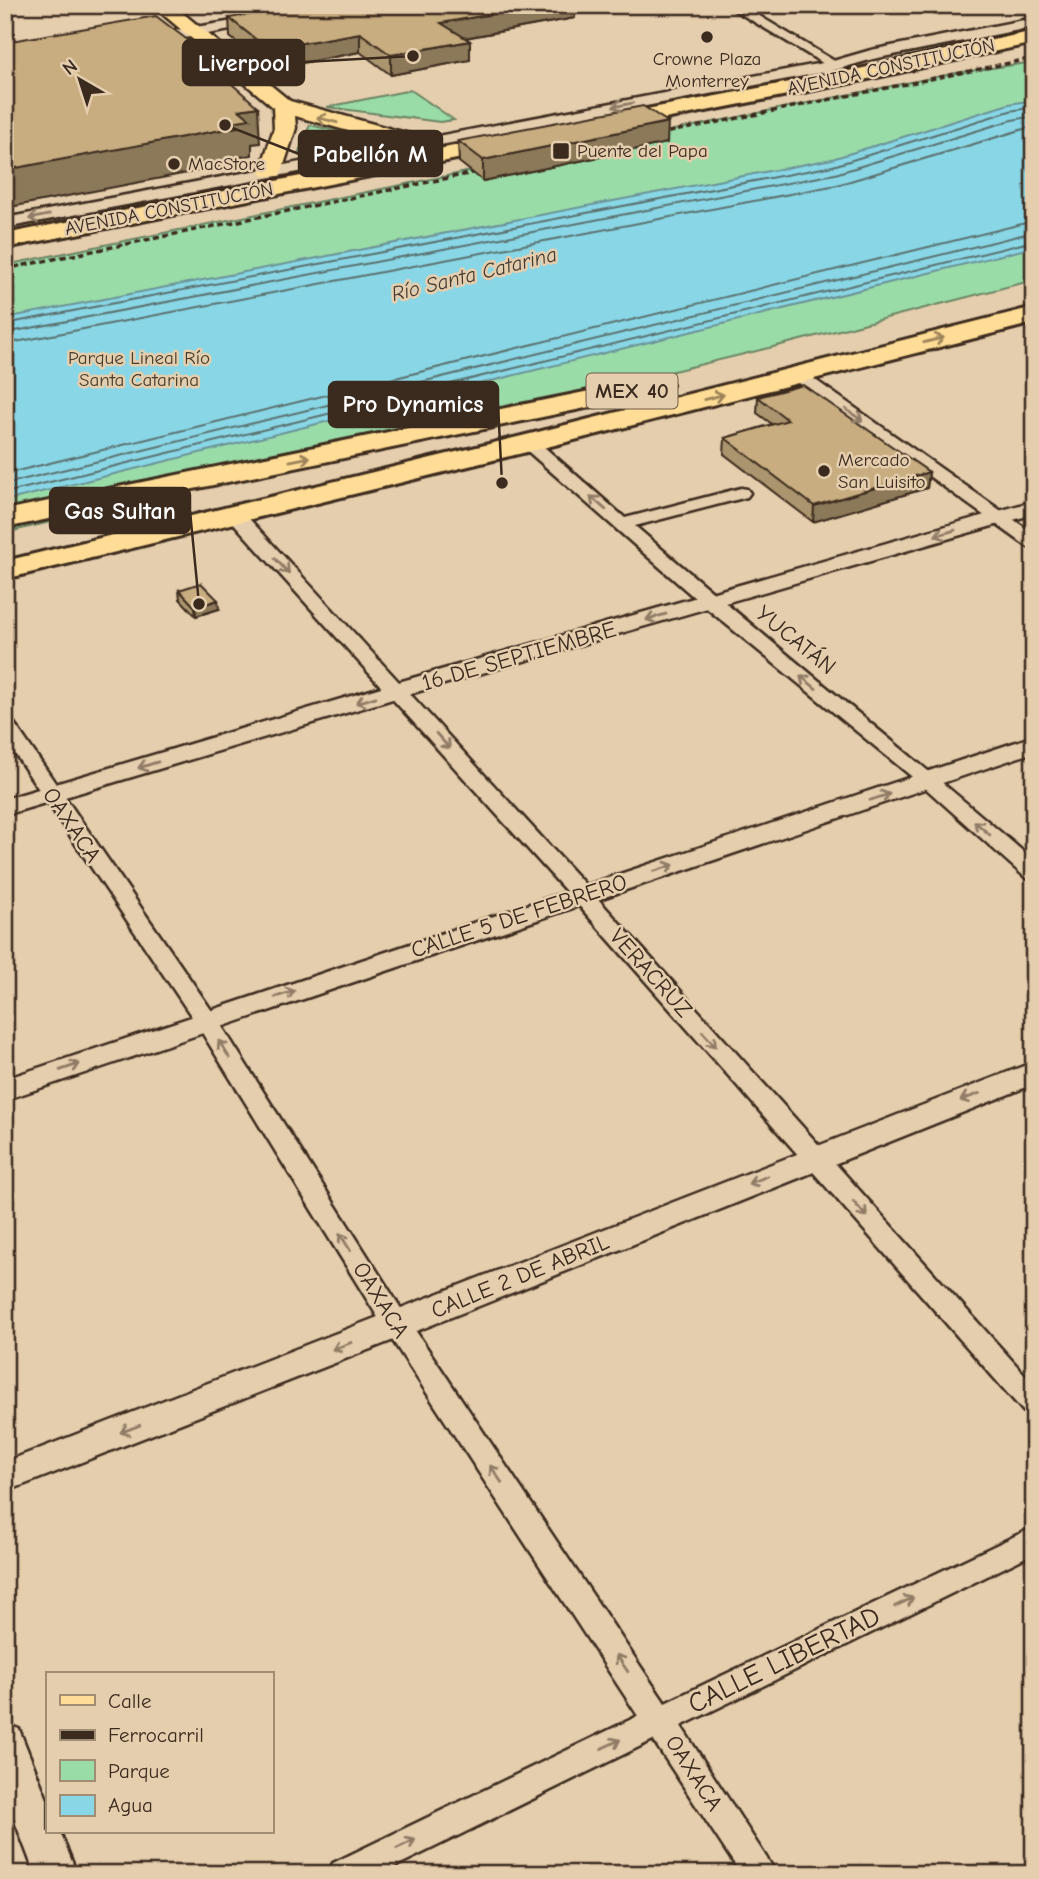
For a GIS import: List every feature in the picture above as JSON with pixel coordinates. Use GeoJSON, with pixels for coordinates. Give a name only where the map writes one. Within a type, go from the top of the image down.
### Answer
{"type":"FeatureCollection","features":[{"type":"Feature","properties":{"kind":"highway"},"geometry":{"type":"LineString","coordinates":[[835,65],[1034,35]]}},
{"type":"Feature","properties":{"kind":"highway","name":"AVENIDA CONSTITUCIÓN"},"geometry":{"type":"LineString","coordinates":[[5,241],[854,76],[1034,35]]}},
{"type":"Feature","properties":{"kind":"highway","name":"AVENIDA CONSTITUCIÓN"},"geometry":{"type":"LineString","coordinates":[[591,139],[908,77],[1034,57]]}},
{"type":"Feature","properties":{"kind":"highway"},"geometry":{"type":"LineString","coordinates":[[908,77],[996,66]]}},
{"type":"Feature","properties":{"kind":"highway"},"geometry":{"type":"LineString","coordinates":[[396,163],[481,131]]}},
{"type":"Feature","properties":{"kind":"highway","name":"AVENIDA CONSTITUCIÓN"},"geometry":{"type":"LineString","coordinates":[[5,252],[537,150]]}},
{"type":"Feature","properties":{"kind":"highway"},"geometry":{"type":"LineString","coordinates":[[84,226],[303,197]]}},
{"type":"Feature","properties":{"kind":"highway","name":"MEX 40"},"geometry":{"type":"LineString","coordinates":[[5,551],[510,431],[698,377],[1034,291]]}},
{"type":"Feature","properties":{"kind":"highway","name":"MEX 40"},"geometry":{"type":"LineString","coordinates":[[5,519],[510,431],[798,375],[1034,315]]}},
{"type":"Feature","properties":{"kind":"highway","name":"MEX 40"},"geometry":{"type":"LineString","coordinates":[[5,570],[236,515],[510,431]]}},
{"type":"Feature","properties":{"kind":"main road"},"geometry":{"type":"LineString","coordinates":[[161,5],[283,105],[416,143]]}},
{"type":"Feature","properties":{"kind":"main road"},"geometry":{"type":"LineString","coordinates":[[271,172],[285,128],[283,105]]}},
{"type":"Feature","properties":{"kind":"street"},"geometry":{"type":"LineString","coordinates":[[733,5],[835,65]]}},
{"type":"Feature","properties":{"kind":"street"},"geometry":{"type":"LineString","coordinates":[[130,43],[285,17]]}},
{"type":"Feature","properties":{"kind":"street"},"geometry":{"type":"LineString","coordinates":[[5,223],[835,65],[871,55],[1034,22]]}},
{"type":"Feature","properties":{"kind":"street"},"geometry":{"type":"LineString","coordinates":[[798,375],[1034,542]]}},
{"type":"Feature","properties":{"kind":"street","name":"YUCATÁN"},"geometry":{"type":"LineString","coordinates":[[510,431],[711,602],[929,781],[1034,873]]}},
{"type":"Feature","properties":{"kind":"street"},"geometry":{"type":"LineString","coordinates":[[622,524],[741,493]]}},
{"type":"Feature","properties":{"kind":"street","name":"16 DE SEPTIEMBRE"},"geometry":{"type":"LineString","coordinates":[[5,807],[397,690],[711,602],[1034,507]]}},
{"type":"Feature","properties":{"kind":"street","name":"VERACRUZ"},"geometry":{"type":"LineString","coordinates":[[236,515],[582,895],[1034,1404]]}},
{"type":"Feature","properties":{"kind":"street","name":"OAXACA"},"geometry":{"type":"LineString","coordinates":[[5,724],[206,1020],[397,1325],[761,1874]]}},
{"type":"Feature","properties":{"kind":"street","name":"CALLE 5 DE FEBRERO"},"geometry":{"type":"LineString","coordinates":[[5,1090],[206,1020],[1034,744]]}},
{"type":"Feature","properties":{"kind":"street","name":"CALLE 2 DE ABRIL"},"geometry":{"type":"LineString","coordinates":[[5,1477],[397,1325],[1034,1072]]}},
{"type":"Feature","properties":{"kind":"street","name":"CALLE LIBERTAD"},"geometry":{"type":"LineString","coordinates":[[345,1874],[1034,1539]]}},
{"type":"Feature","properties":{"kind":"street"},"geometry":{"type":"LineString","coordinates":[[5,1742],[57,1874]]}},
{"type":"Feature","properties":{"kind":"green space","name":"Río Santa Catarina"},"geometry":{"type":"Polygon","coordinates":[[[1034,62],[1034,280],[781,345],[5,533],[5,265],[956,73],[1034,62]]]}},
{"type":"Feature","properties":{"kind":"green space"},"geometry":{"type":"Polygon","coordinates":[[[411,90],[454,120],[440,122],[327,107],[411,90]]]}},
{"type":"Feature","properties":{"kind":"green space"},"geometry":{"type":"Polygon","coordinates":[[[310,125],[369,139],[298,154],[310,125]]]}},
{"type":"Feature","properties":{"kind":"water","name":"Río Santa Catarina"},"geometry":{"type":"Polygon","coordinates":[[[1034,100],[1034,247],[5,501],[5,318],[832,159],[1009,104],[1034,100]]]}},
{"type":"Feature","properties":{"kind":"building"},"geometry":{"type":"Polygon","coordinates":[[[304,5],[543,5],[441,23],[470,41],[391,55],[360,33],[268,49],[229,18],[304,5]]]}},
{"type":"Feature","properties":{"kind":"building"},"geometry":{"type":"Polygon","coordinates":[[[156,16],[206,54],[199,55],[258,107],[239,110],[250,119],[232,122],[237,127],[5,170],[5,42],[156,16]]]}},
{"type":"Feature","properties":{"kind":"building"},"geometry":{"type":"Polygon","coordinates":[[[643,106],[668,122],[483,160],[458,141],[643,106]]]}},
{"type":"Feature","properties":{"kind":"building","name":"Mercado San Luisito"},"geometry":{"type":"Polygon","coordinates":[[[803,385],[929,472],[814,506],[725,438],[788,420],[758,397],[803,385]]]}},
{"type":"Feature","properties":{"kind":"building"},"geometry":{"type":"Polygon","coordinates":[[[201,583],[218,600],[195,607],[179,590],[201,583]]]}},
{"type":"Feature","properties":{"kind":"railway"},"geometry":{"type":"LineString","coordinates":[[650,136],[1034,58]]}},
{"type":"Feature","properties":{"kind":"railway"},"geometry":{"type":"LineString","coordinates":[[5,269],[492,169]]}},
{"type":"Feature","properties":{"kind":"place","name":"Crowne Plaza Monterrey"},"geometry":{"type":"Point","coordinates":[707,37]}},
{"type":"Feature","properties":{"kind":"place","name":"Liverpool"},"geometry":{"type":"Point","coordinates":[413,56]}},
{"type":"Feature","properties":{"kind":"place","name":"Pabellón M"},"geometry":{"type":"Point","coordinates":[225,125]}},
{"type":"Feature","properties":{"kind":"place","name":"Puente del Papa"},"geometry":{"type":"Point","coordinates":[561,151]}},
{"type":"Feature","properties":{"kind":"place","name":"MacStore"},"geometry":{"type":"Point","coordinates":[174,164]}},
{"type":"Feature","properties":{"kind":"place","name":"Mercado San Luisito"},"geometry":{"type":"Point","coordinates":[824,471]}},
{"type":"Feature","properties":{"kind":"place","name":"Pro Dynamics"},"geometry":{"type":"Point","coordinates":[502,483]}},
{"type":"Feature","properties":{"kind":"place","name":"Gas Sultan"},"geometry":{"type":"Point","coordinates":[199,604]}},
{"type":"Feature","properties":{"kind":"park label","name":"Parque Lineal Río Santa Catarina"},"geometry":{"type":"Point","coordinates":[139,369]}}]}
